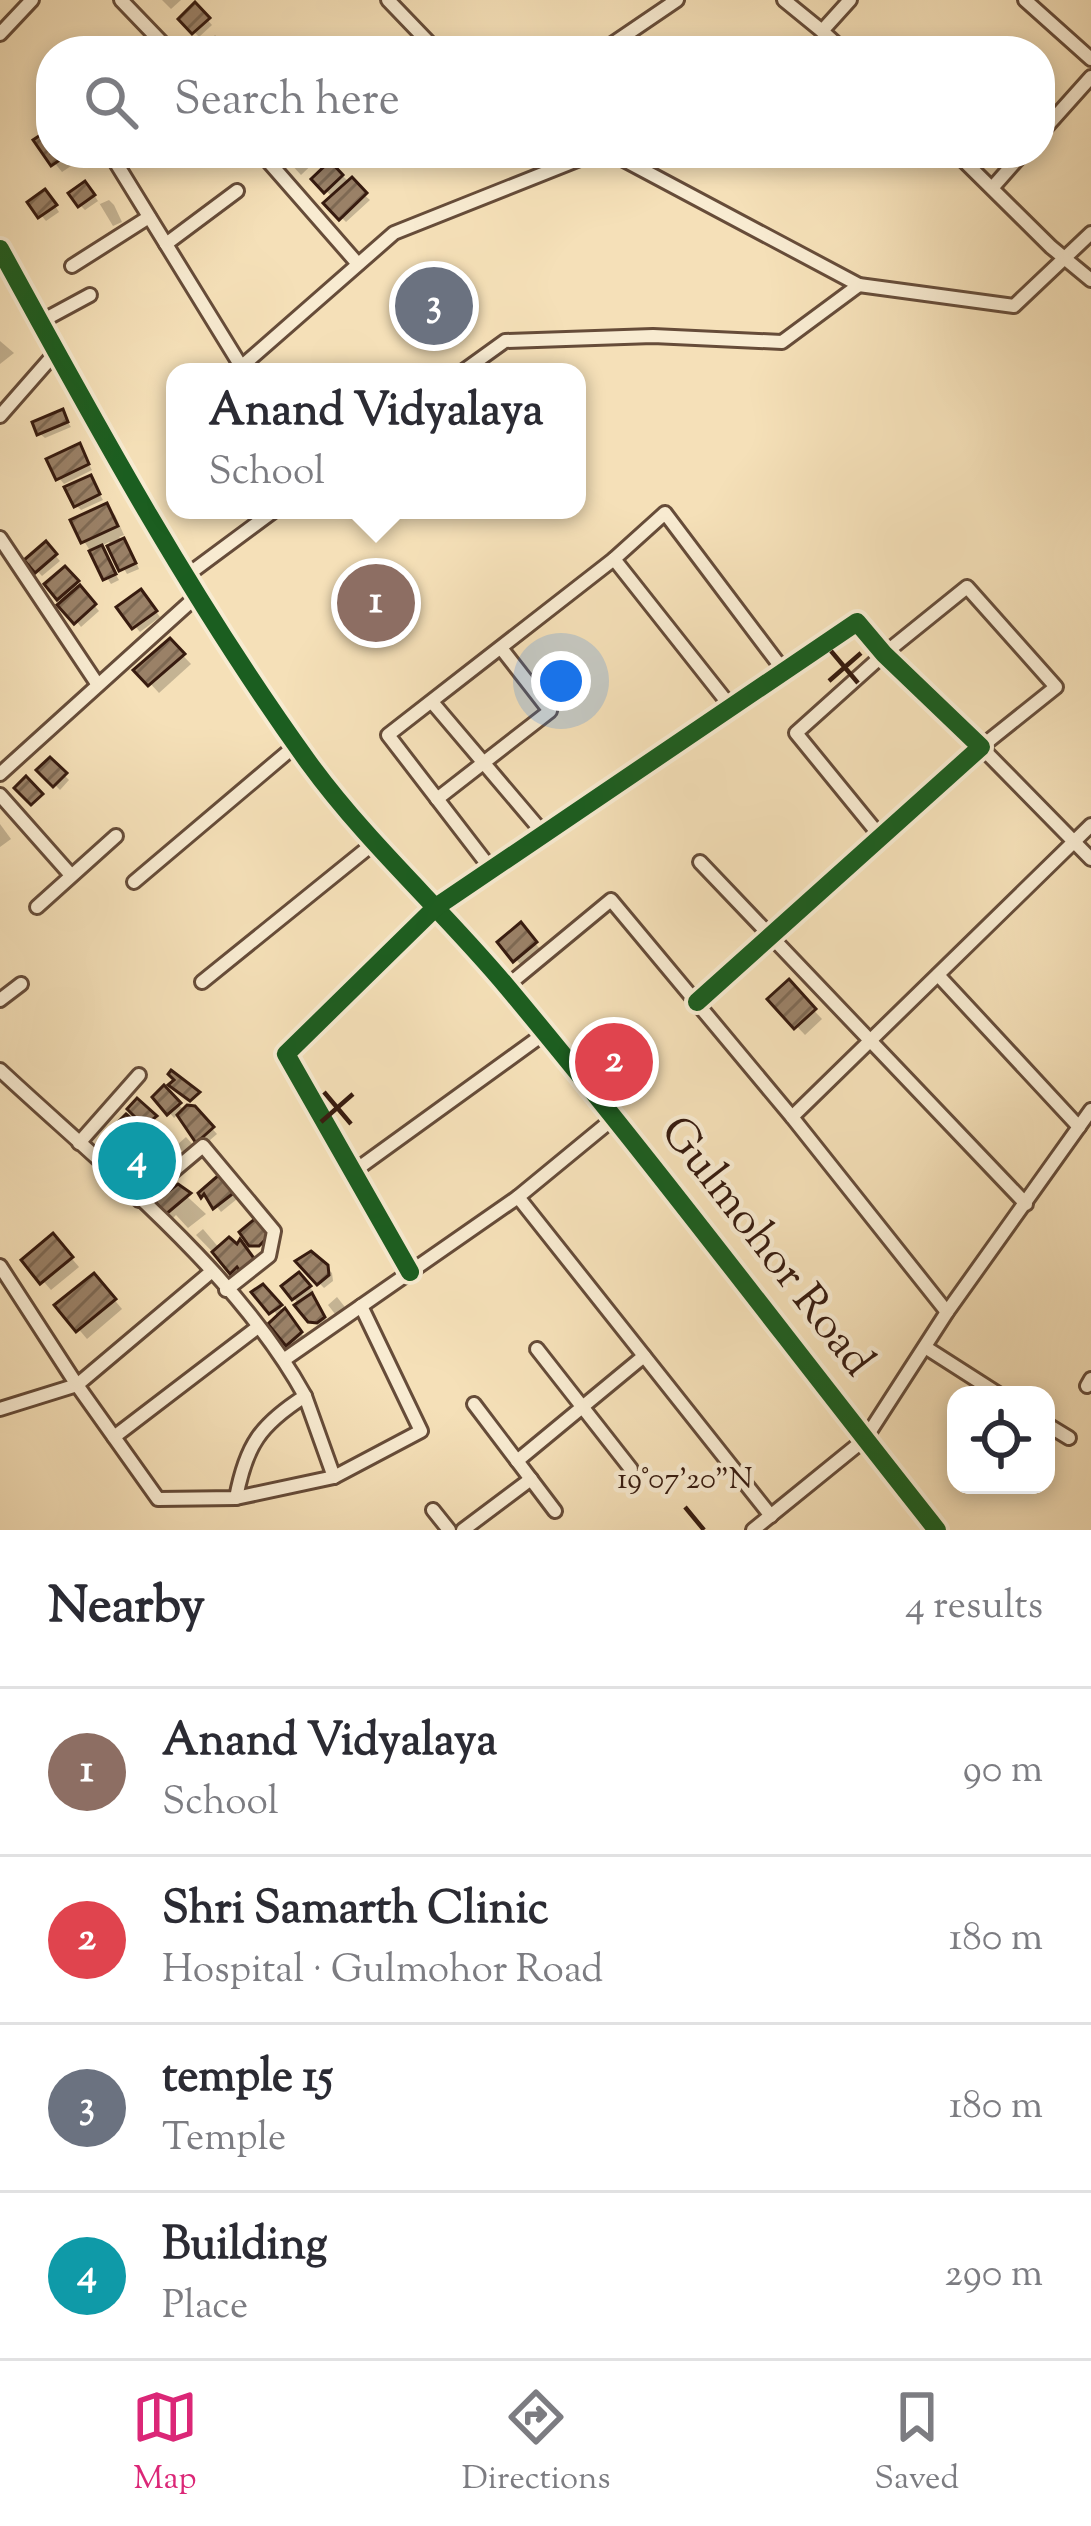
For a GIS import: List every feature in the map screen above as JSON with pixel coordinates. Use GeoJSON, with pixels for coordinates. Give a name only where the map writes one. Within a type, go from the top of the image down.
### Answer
{"type":"FeatureCollection","features":[{"type":"Feature","properties":{"kind":"street"},"geometry":{"type":"LineString","coordinates":[[0,34],[32,0]]}},
{"type":"Feature","properties":{"kind":"street"},"geometry":{"type":"LineString","coordinates":[[121,0],[156,36]]}},
{"type":"Feature","properties":{"kind":"street"},"geometry":{"type":"LineString","coordinates":[[388,0],[423,36]]}},
{"type":"Feature","properties":{"kind":"street"},"geometry":{"type":"LineString","coordinates":[[624,36],[677,0]]}},
{"type":"Feature","properties":{"kind":"street"},"geometry":{"type":"LineString","coordinates":[[784,0],[828,36]]}},
{"type":"Feature","properties":{"kind":"street"},"geometry":{"type":"LineString","coordinates":[[822,31],[850,0]]}},
{"type":"Feature","properties":{"kind":"street"},"geometry":{"type":"LineString","coordinates":[[1025,0],[1091,59]]}},
{"type":"Feature","properties":{"kind":"street"},"geometry":{"type":"LineString","coordinates":[[1055,117],[1091,77]]}},
{"type":"Feature","properties":{"kind":"street"},"geometry":{"type":"LineString","coordinates":[[119,168],[239,363]]}},
{"type":"Feature","properties":{"kind":"street"},"geometry":{"type":"LineString","coordinates":[[274,168],[358,264]]}},
{"type":"Feature","properties":{"kind":"street"},"geometry":{"type":"LineString","coordinates":[[251,363],[394,233],[558,168]]}},
{"type":"Feature","properties":{"kind":"street"},"geometry":{"type":"LineString","coordinates":[[639,168],[859,285],[1014,307],[1091,233]]}},
{"type":"Feature","properties":{"kind":"street"},"geometry":{"type":"LineString","coordinates":[[972,168],[1091,280]]}},
{"type":"Feature","properties":{"kind":"street"},"geometry":{"type":"LineString","coordinates":[[993,187],[1010,168]]}},
{"type":"Feature","properties":{"kind":"street"},"geometry":{"type":"LineString","coordinates":[[166,244],[237,190]]}},
{"type":"Feature","properties":{"kind":"street"},"geometry":{"type":"LineString","coordinates":[[72,266],[149,217]]}},
{"type":"Feature","properties":{"kind":"street","name":"Gulmohor Road"},"geometry":{"type":"LineString","coordinates":[[0,249],[97,429],[296,745],[374,843],[507,986],[937,1530]]}},
{"type":"Feature","properties":{"kind":"street"},"geometry":{"type":"LineString","coordinates":[[474,363],[505,341],[653,336],[782,342],[859,285]]}},
{"type":"Feature","properties":{"kind":"street"},"geometry":{"type":"LineString","coordinates":[[40,322],[90,296]]}},
{"type":"Feature","properties":{"kind":"street"},"geometry":{"type":"LineString","coordinates":[[0,416],[57,351]]}},
{"type":"Feature","properties":{"kind":"street"},"geometry":{"type":"LineString","coordinates":[[491,869],[388,736],[614,559],[665,513],[784,671]]}},
{"type":"Feature","properties":{"kind":"street"},"geometry":{"type":"LineString","coordinates":[[186,576],[263,519]]}},
{"type":"Feature","properties":{"kind":"street"},"geometry":{"type":"LineString","coordinates":[[0,538],[98,685]]}},
{"type":"Feature","properties":{"kind":"street"},"geometry":{"type":"LineString","coordinates":[[614,559],[731,707]]}},
{"type":"Feature","properties":{"kind":"street"},"geometry":{"type":"LineString","coordinates":[[697,1002],[880,836],[1056,687],[967,587],[796,733],[880,836]]}},
{"type":"Feature","properties":{"kind":"street"},"geometry":{"type":"LineString","coordinates":[[0,774],[198,595]]}},
{"type":"Feature","properties":{"kind":"street"},"geometry":{"type":"LineString","coordinates":[[410,1272],[286,1054],[436,907],[857,622],[1091,859]]}},
{"type":"Feature","properties":{"kind":"street"},"geometry":{"type":"LineString","coordinates":[[437,799],[550,711],[500,648]]}},
{"type":"Feature","properties":{"kind":"street"},"geometry":{"type":"LineString","coordinates":[[432,701],[544,834]]}},
{"type":"Feature","properties":{"kind":"street"},"geometry":{"type":"LineString","coordinates":[[134,882],[296,745]]}},
{"type":"Feature","properties":{"kind":"street"},"geometry":{"type":"LineString","coordinates":[[0,795],[70,874]]}},
{"type":"Feature","properties":{"kind":"street"},"geometry":{"type":"LineString","coordinates":[[792,1117],[1091,825]]}},
{"type":"Feature","properties":{"kind":"street"},"geometry":{"type":"LineString","coordinates":[[37,908],[116,836]]}},
{"type":"Feature","properties":{"kind":"street"},"geometry":{"type":"LineString","coordinates":[[202,982],[374,843]]}},
{"type":"Feature","properties":{"kind":"street"},"geometry":{"type":"LineString","coordinates":[[700,862],[1026,1204]]}},
{"type":"Feature","properties":{"kind":"street"},"geometry":{"type":"LineString","coordinates":[[507,986],[611,900],[947,1312]]}},
{"type":"Feature","properties":{"kind":"street"},"geometry":{"type":"LineString","coordinates":[[938,975],[1079,1127]]}},
{"type":"Feature","properties":{"kind":"street"},"geometry":{"type":"LineString","coordinates":[[0,1000],[21,984]]}},
{"type":"Feature","properties":{"kind":"street"},"geometry":{"type":"LineString","coordinates":[[353,1172],[544,1034]]}},
{"type":"Feature","properties":{"kind":"street"},"geometry":{"type":"LineString","coordinates":[[0,1070],[211,1272],[285,1359],[305,1396],[334,1477]]}},
{"type":"Feature","properties":{"kind":"street"},"geometry":{"type":"LineString","coordinates":[[79,1143],[139,1075]]}},
{"type":"Feature","properties":{"kind":"street"},"geometry":{"type":"LineString","coordinates":[[753,1530],[865,1439],[947,1312],[1091,1110]]}},
{"type":"Feature","properties":{"kind":"street"},"geometry":{"type":"LineString","coordinates":[[285,1359],[518,1197],[614,1118]]}},
{"type":"Feature","properties":{"kind":"street"},"geometry":{"type":"LineString","coordinates":[[139,1200],[203,1145],[274,1231],[269,1256],[226,1290]]}},
{"type":"Feature","properties":{"kind":"street"},"geometry":{"type":"LineString","coordinates":[[518,1197],[771,1516]]}},
{"type":"Feature","properties":{"kind":"street"},"geometry":{"type":"LineString","coordinates":[[0,1266],[158,1499],[236,1498],[334,1477],[421,1431],[361,1306]]}},
{"type":"Feature","properties":{"kind":"street"},"geometry":{"type":"LineString","coordinates":[[0,1408],[77,1385],[211,1272]]}},
{"type":"Feature","properties":{"kind":"street"},"geometry":{"type":"LineString","coordinates":[[114,1437],[258,1328]]}},
{"type":"Feature","properties":{"kind":"street"},"geometry":{"type":"LineString","coordinates":[[925,1347],[986,1386]]}},
{"type":"Feature","properties":{"kind":"street"},"geometry":{"type":"LineString","coordinates":[[537,1349],[631,1469]]}},
{"type":"Feature","properties":{"kind":"street"},"geometry":{"type":"LineString","coordinates":[[517,1461],[644,1356]]}},
{"type":"Feature","properties":{"kind":"street"},"geometry":{"type":"LineString","coordinates":[[236,1498],[242,1465],[260,1428],[305,1396]]}},
{"type":"Feature","properties":{"kind":"street"},"geometry":{"type":"LineString","coordinates":[[474,1404],[555,1510]]}},
{"type":"Feature","properties":{"kind":"street"},"geometry":{"type":"LineString","coordinates":[[1055,1429],[1069,1438]]}},
{"type":"Feature","properties":{"kind":"street"},"geometry":{"type":"LineString","coordinates":[[463,1530],[531,1479]]}},
{"type":"Feature","properties":{"kind":"street"},"geometry":{"type":"LineString","coordinates":[[433,1510],[449,1530]]}},
{"type":"Feature","properties":{"kind":"building"},"geometry":{"type":"Polygon","coordinates":[[[195,2],[210,18],[192,34],[178,19],[195,2]]]}},
{"type":"Feature","properties":{"kind":"building"},"geometry":{"type":"Polygon","coordinates":[[[323,168],[336,168],[343,175],[324,193],[311,179],[323,168]]]}},
{"type":"Feature","properties":{"kind":"building"},"geometry":{"type":"Polygon","coordinates":[[[352,177],[367,193],[339,220],[323,203],[352,177]]]}},
{"type":"Feature","properties":{"kind":"building"},"geometry":{"type":"Polygon","coordinates":[[[85,181],[95,195],[78,207],[68,193],[85,181]]]}},
{"type":"Feature","properties":{"kind":"building"},"geometry":{"type":"Polygon","coordinates":[[[45,189],[57,205],[38,218],[27,202],[45,189]]]}},
{"type":"Feature","properties":{"kind":"building"},"geometry":{"type":"Polygon","coordinates":[[[63,409],[68,422],[37,435],[32,422],[63,409]]]}},
{"type":"Feature","properties":{"kind":"building"},"geometry":{"type":"Polygon","coordinates":[[[80,443],[89,464],[56,480],[46,459],[80,443]]]}},
{"type":"Feature","properties":{"kind":"building"},"geometry":{"type":"Polygon","coordinates":[[[91,475],[100,494],[74,507],[64,487],[91,475]]]}},
{"type":"Feature","properties":{"kind":"building"},"geometry":{"type":"Polygon","coordinates":[[[107,503],[118,526],[81,543],[70,520],[107,503]]]}},
{"type":"Feature","properties":{"kind":"building"},"geometry":{"type":"Polygon","coordinates":[[[124,538],[136,563],[119,571],[107,546],[124,538]]]}},
{"type":"Feature","properties":{"kind":"building"},"geometry":{"type":"Polygon","coordinates":[[[46,541],[57,554],[35,573],[24,560],[46,541]]]}},
{"type":"Feature","properties":{"kind":"building"},"geometry":{"type":"Polygon","coordinates":[[[102,545],[116,574],[103,580],[89,551],[102,545]]]}},
{"type":"Feature","properties":{"kind":"building"},"geometry":{"type":"Polygon","coordinates":[[[65,566],[79,581],[57,600],[44,584],[65,566]]]}},
{"type":"Feature","properties":{"kind":"building"},"geometry":{"type":"Polygon","coordinates":[[[80,585],[96,604],[74,624],[57,605],[80,585]]]}},
{"type":"Feature","properties":{"kind":"building"},"geometry":{"type":"Polygon","coordinates":[[[141,589],[157,611],[132,629],[116,607],[141,589]]]}},
{"type":"Feature","properties":{"kind":"building"},"geometry":{"type":"Polygon","coordinates":[[[170,638],[185,654],[148,686],[133,670],[170,638]]]}},
{"type":"Feature","properties":{"kind":"building"},"geometry":{"type":"Polygon","coordinates":[[[50,757],[67,773],[53,787],[36,770],[50,757]]]}},
{"type":"Feature","properties":{"kind":"building"},"geometry":{"type":"Polygon","coordinates":[[[26,776],[43,794],[31,805],[14,788],[26,776]]]}},
{"type":"Feature","properties":{"kind":"building"},"geometry":{"type":"Polygon","coordinates":[[[521,922],[537,942],[513,962],[497,942],[521,922]]]}},
{"type":"Feature","properties":{"kind":"building"},"geometry":{"type":"Polygon","coordinates":[[[789,979],[816,1009],[794,1029],[767,999],[789,979]]]}},
{"type":"Feature","properties":{"kind":"building"},"geometry":{"type":"Polygon","coordinates":[[[607,1038],[617,1050],[624,1045],[634,1057],[601,1083],[590,1070],[598,1064],[589,1053],[607,1038]]]}},
{"type":"Feature","properties":{"kind":"building"},"geometry":{"type":"Polygon","coordinates":[[[171,1070],[200,1092],[190,1101],[168,1085],[174,1080],[168,1074],[171,1070]]]}},
{"type":"Feature","properties":{"kind":"building"},"geometry":{"type":"Polygon","coordinates":[[[164,1085],[181,1103],[167,1115],[152,1097],[164,1085]]]}},
{"type":"Feature","properties":{"kind":"building"},"geometry":{"type":"Polygon","coordinates":[[[137,1098],[157,1116],[144,1126],[127,1109],[137,1098]]]}},
{"type":"Feature","properties":{"kind":"building"},"geometry":{"type":"Polygon","coordinates":[[[187,1105],[195,1106],[214,1127],[196,1143],[177,1115],[187,1105]]]}},
{"type":"Feature","properties":{"kind":"building"},"geometry":{"type":"Polygon","coordinates":[[[126,1114],[150,1135],[137,1147],[114,1126],[126,1114]]]}},
{"type":"Feature","properties":{"kind":"building"},"geometry":{"type":"Polygon","coordinates":[[[158,1136],[180,1157],[166,1170],[147,1147],[158,1136]]]}},
{"type":"Feature","properties":{"kind":"building"},"geometry":{"type":"Polygon","coordinates":[[[141,1148],[149,1158],[138,1177],[125,1164],[141,1148]]]}},
{"type":"Feature","properties":{"kind":"building"},"geometry":{"type":"Polygon","coordinates":[[[220,1174],[235,1192],[213,1209],[204,1194],[201,1198],[198,1193],[220,1174]]]}},
{"type":"Feature","properties":{"kind":"building"},"geometry":{"type":"Polygon","coordinates":[[[178,1184],[191,1193],[165,1215],[155,1201],[178,1184]]]}},
{"type":"Feature","properties":{"kind":"building"},"geometry":{"type":"Polygon","coordinates":[[[257,1217],[270,1235],[259,1246],[249,1246],[239,1232],[257,1217]]]}},
{"type":"Feature","properties":{"kind":"building"},"geometry":{"type":"Polygon","coordinates":[[[53,1233],[73,1257],[40,1284],[21,1260],[53,1233]]]}},
{"type":"Feature","properties":{"kind":"building"},"geometry":{"type":"Polygon","coordinates":[[[229,1237],[237,1244],[240,1239],[256,1261],[242,1274],[237,1267],[230,1274],[212,1252],[229,1237]]]}},
{"type":"Feature","properties":{"kind":"building"},"geometry":{"type":"Polygon","coordinates":[[[311,1251],[328,1265],[329,1275],[317,1285],[295,1261],[311,1251]]]}},
{"type":"Feature","properties":{"kind":"building"},"geometry":{"type":"Polygon","coordinates":[[[299,1272],[311,1286],[292,1300],[281,1286],[299,1272]]]}},
{"type":"Feature","properties":{"kind":"building"},"geometry":{"type":"Polygon","coordinates":[[[94,1273],[116,1299],[76,1332],[54,1305],[94,1273]]]}},
{"type":"Feature","properties":{"kind":"building"},"geometry":{"type":"Polygon","coordinates":[[[263,1284],[282,1305],[269,1314],[251,1292],[263,1284]]]}},
{"type":"Feature","properties":{"kind":"building"},"geometry":{"type":"Polygon","coordinates":[[[312,1293],[325,1317],[317,1323],[308,1322],[294,1305],[312,1293]]]}},
{"type":"Feature","properties":{"kind":"building"},"geometry":{"type":"Polygon","coordinates":[[[285,1308],[302,1332],[286,1346],[268,1324],[285,1308]]]}},
{"type":"Feature","properties":{"kind":"cycle path"},"geometry":{"type":"LineString","coordinates":[[0,249],[185,576],[309,763],[563,1055],[937,1530]]}},
{"type":"Feature","properties":{"kind":"cycle path"},"geometry":{"type":"LineString","coordinates":[[410,1272],[286,1054],[436,907],[857,622],[981,747],[697,1002]]}},
{"type":"Feature","properties":{"kind":"place","name":"temple 15"},"geometry":{"type":"Point","coordinates":[434,306]}},
{"type":"Feature","properties":{"kind":"place","name":"Anand Vidyalaya"},"geometry":{"type":"Point","coordinates":[376,603]}},
{"type":"Feature","properties":{"kind":"place","name":"Shri Samarth Clinic"},"geometry":{"type":"Point","coordinates":[614,1062]}},
{"type":"Feature","properties":{"kind":"place","name":"Building"},"geometry":{"type":"Point","coordinates":[137,1161]}}]}
